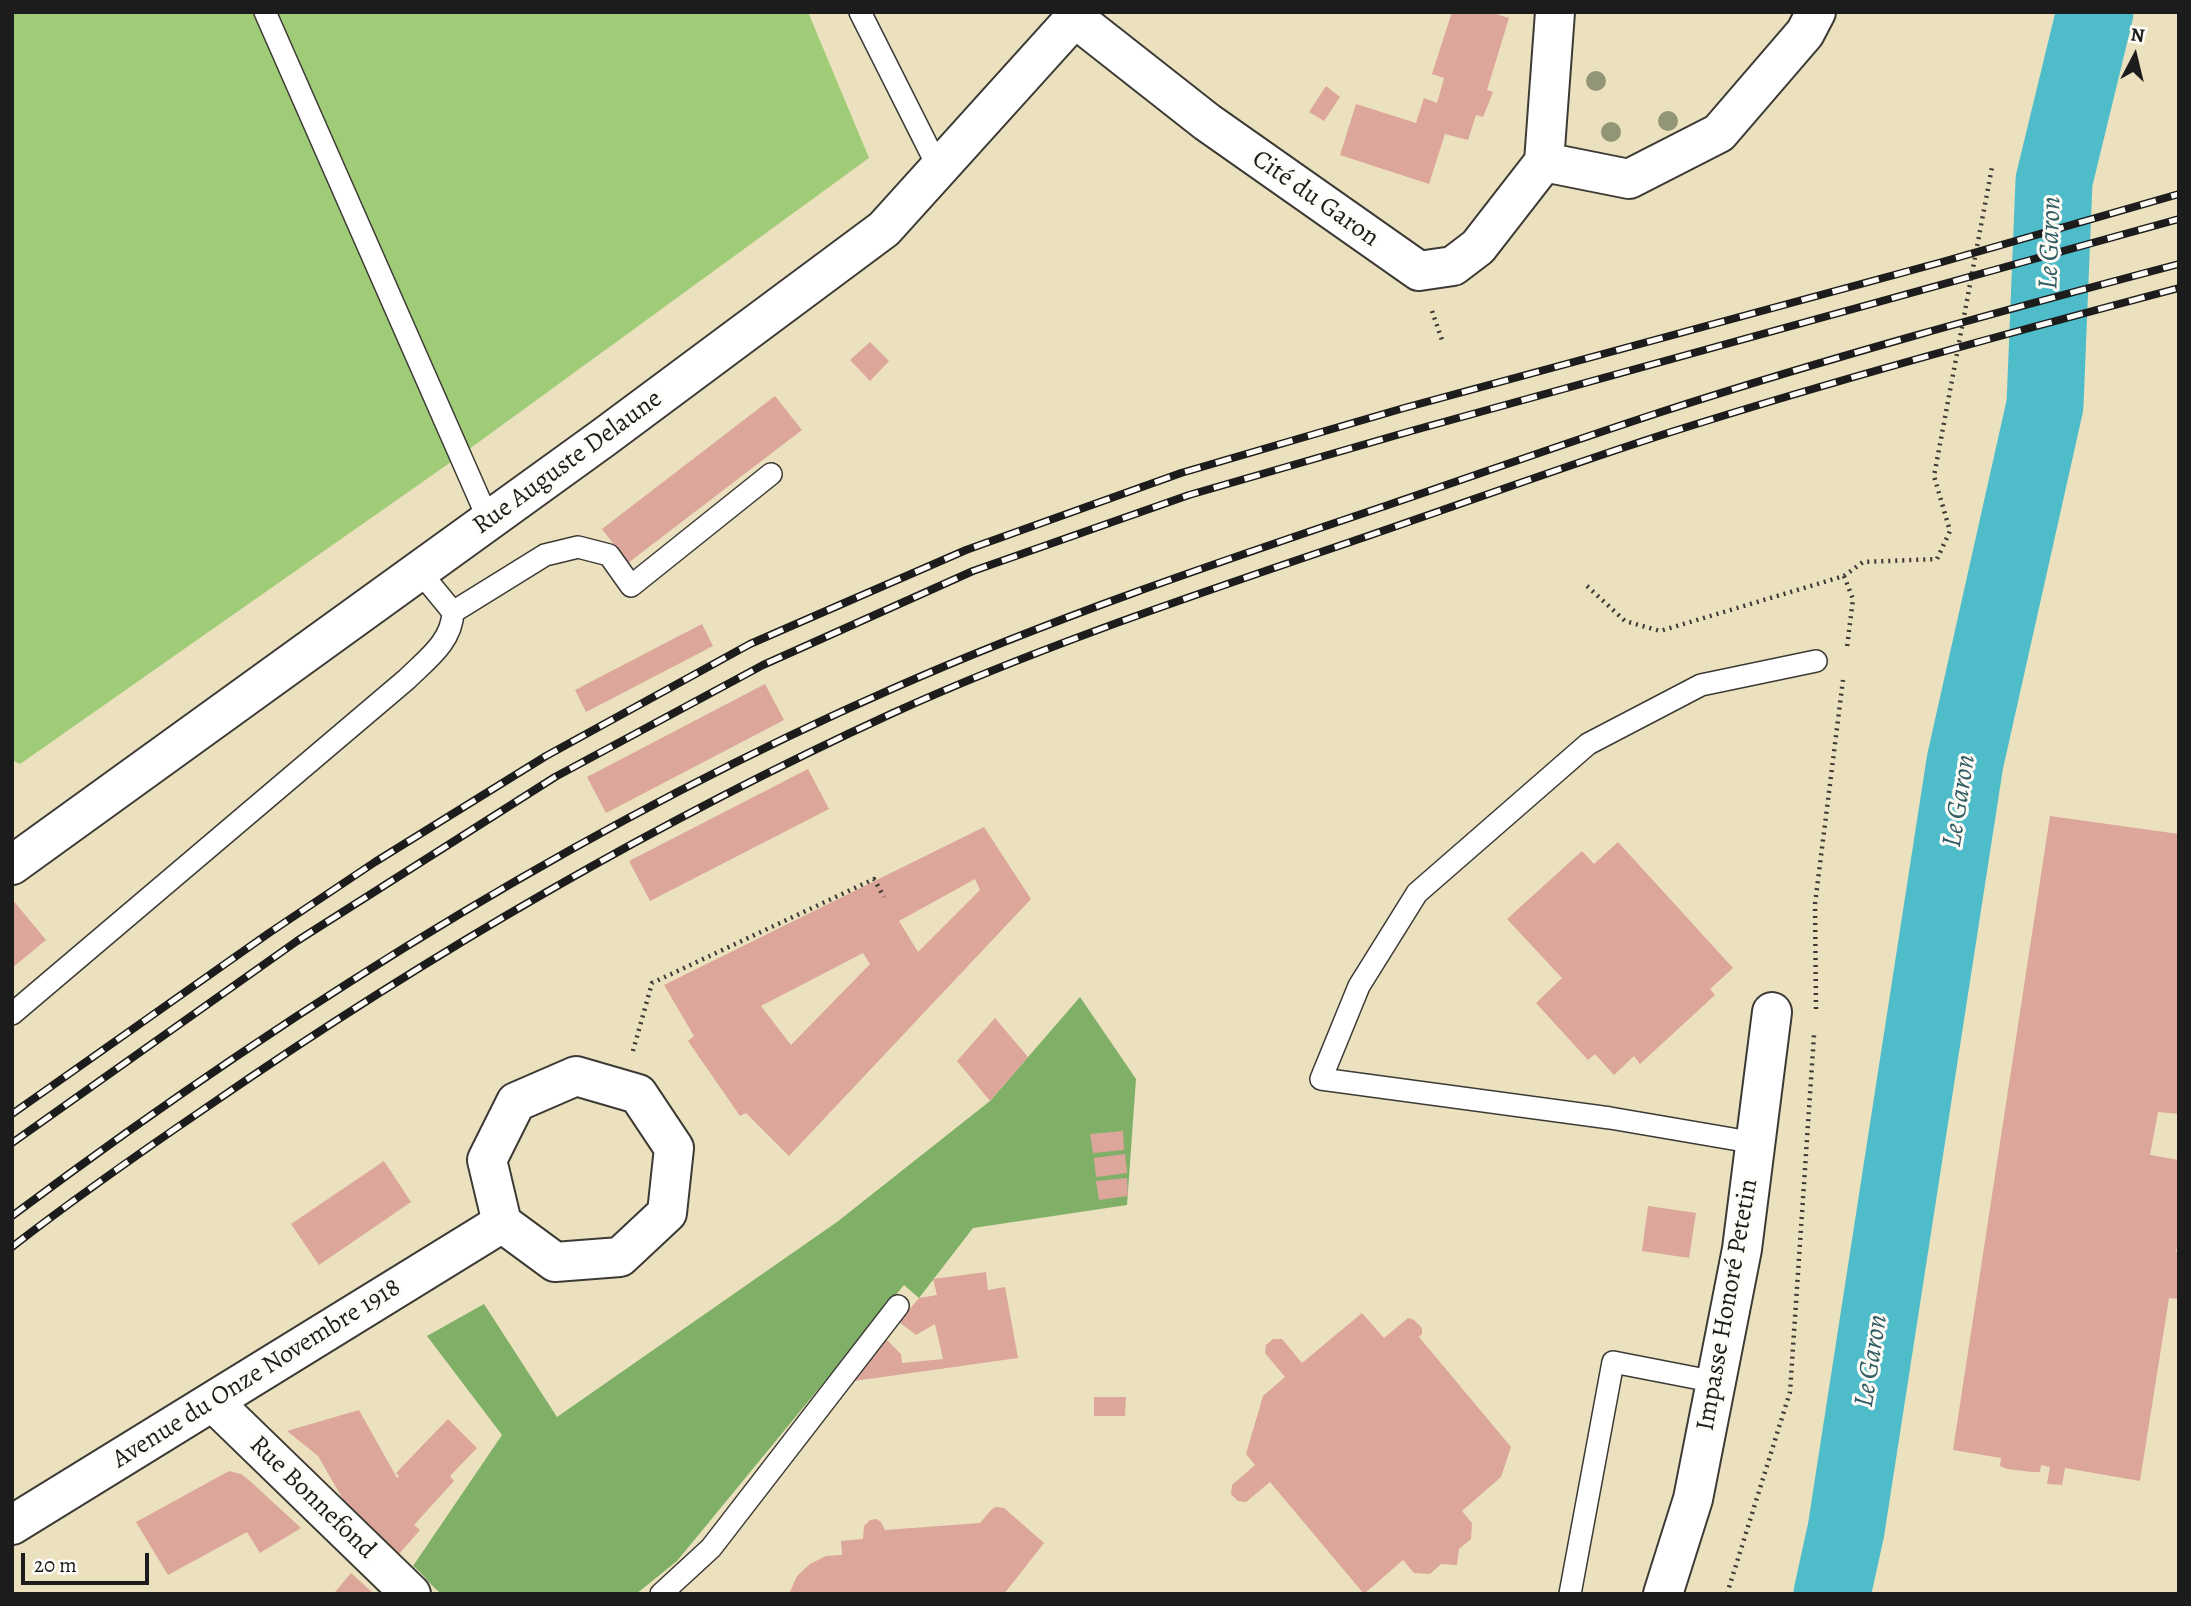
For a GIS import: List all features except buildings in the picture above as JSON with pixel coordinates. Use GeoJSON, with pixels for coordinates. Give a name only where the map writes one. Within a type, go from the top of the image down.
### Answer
{"type":"FeatureCollection","features":[{"type":"Feature","properties":{"kind":"street"},"geometry":{"type":"LineString","coordinates":[[1555,12],[1544,162],[1629,179],[1719,133],[1805,33],[1816,12]]}},
{"type":"Feature","properties":{"kind":"street","name":"Rue Auguste Delaune"},"geometry":{"type":"LineString","coordinates":[[12,865],[420,572],[884,229],[1078,16]]}},
{"type":"Feature","properties":{"kind":"street","name":"Cité du Garon"},"geometry":{"type":"LineString","coordinates":[[1078,16],[1207,122],[1419,271],[1453,265],[1478,247],[1544,162]]}},
{"type":"Feature","properties":{"kind":"street","name":"Impasse Honoré Petetin"},"geometry":{"type":"LineString","coordinates":[[1663,1594],[1693,1499],[1742,1249],[1772,1012]]}},
{"type":"Feature","properties":{"kind":"street"},"geometry":{"type":"LineString","coordinates":[[576,1076],[622,1089],[638,1094],[674,1148],[667,1213],[620,1257],[555,1262],[502,1223],[487,1160],[516,1102],[576,1076]]}},
{"type":"Feature","properties":{"kind":"street","name":"Avenue du Onze Novembre 1918"},"geometry":{"type":"LineString","coordinates":[[12,1525],[502,1223]]}},
{"type":"Feature","properties":{"kind":"street","name":"Rue Bonnefond"},"geometry":{"type":"LineString","coordinates":[[213,1402],[411,1594]]}},
{"type":"Feature","properties":{"kind":"lane"},"geometry":{"type":"LineString","coordinates":[[265,12],[489,520]]}},
{"type":"Feature","properties":{"kind":"lane"},"geometry":{"type":"LineString","coordinates":[[860,12],[939,169]]}},
{"type":"Feature","properties":{"kind":"lane"},"geometry":{"type":"LineString","coordinates":[[453,612],[545,555],[578,547],[609,555],[631,586],[771,474]]}},
{"type":"Feature","properties":{"kind":"lane"},"geometry":{"type":"LineString","coordinates":[[12,1014],[407,679],[443,643],[453,625],[453,612],[420,572]]}},
{"type":"Feature","properties":{"kind":"lane"},"geometry":{"type":"LineString","coordinates":[[1756,1143],[1610,1118],[1321,1079],[1359,986],[1417,893],[1588,744],[1701,685],[1816,660]]}},
{"type":"Feature","properties":{"kind":"lane"},"geometry":{"type":"LineString","coordinates":[[661,1594],[711,1548],[898,1306]]}},
{"type":"Feature","properties":{"kind":"lane"},"geometry":{"type":"LineString","coordinates":[[1570,1594],[1613,1362],[1716,1382]]}},
{"type":"Feature","properties":{"kind":"path"},"geometry":{"type":"LineString","coordinates":[[1587,586],[1625,621],[1660,631],[1844,576],[1863,562],[1937,559],[1950,531],[1934,476],[1992,167]]}},
{"type":"Feature","properties":{"kind":"path"},"geometry":{"type":"LineString","coordinates":[[1844,576],[1853,599],[1846,654]]}},
{"type":"Feature","properties":{"kind":"path"},"geometry":{"type":"LineString","coordinates":[[1772,1012],[1816,1009],[1815,904],[1844,668]]}},
{"type":"Feature","properties":{"kind":"path"},"geometry":{"type":"LineString","coordinates":[[622,1089],[652,983],[874,879],[884,897]]}},
{"type":"Feature","properties":{"kind":"path"},"geometry":{"type":"LineString","coordinates":[[1727,1594],[1790,1392],[1815,1023]]}},
{"type":"Feature","properties":{"kind":"green space"},"geometry":{"type":"Polygon","coordinates":[[[12,12],[808,12],[869,158],[461,455],[20,764],[12,760],[12,12]]]}},
{"type":"Feature","properties":{"kind":"green space"},"geometry":{"type":"Polygon","coordinates":[[[1080,997],[1136,1079],[1127,1205],[973,1228],[919,1298],[904,1285],[677,1561],[636,1594],[442,1594],[413,1566],[502,1435],[427,1336],[484,1304],[557,1417],[837,1222],[990,1101],[1080,997]]]}},
{"type":"Feature","properties":{"kind":"waterway","name":"Le Garon"},"geometry":{"type":"LineString","coordinates":[[1832,1594],[1846,1530],[1965,762],[2045,405],[2054,181],[2095,12]]}},
{"type":"Feature","properties":{"kind":"railway"},"geometry":{"type":"LineString","coordinates":[[12,1114],[269,933],[375,862],[546,756],[750,644],[966,550],[1181,473],[1404,408],[1942,262],[2179,194]]}},
{"type":"Feature","properties":{"kind":"railway"},"geometry":{"type":"LineString","coordinates":[[12,1143],[297,941],[555,777],[763,665],[973,571],[1189,495],[2179,219]]}},
{"type":"Feature","properties":{"kind":"railway"},"geometry":{"type":"LineString","coordinates":[[12,1216],[221,1067],[438,927],[550,861],[663,800],[894,688],[1016,637],[1139,591],[1627,423],[1854,353],[2179,264]]}},
{"type":"Feature","properties":{"kind":"railway"},"geometry":{"type":"LineString","coordinates":[[12,1247],[207,1107],[456,945],[628,846],[804,755],[893,713],[1009,664],[1127,619],[1632,445],[1861,375],[2179,288]]}}]}
